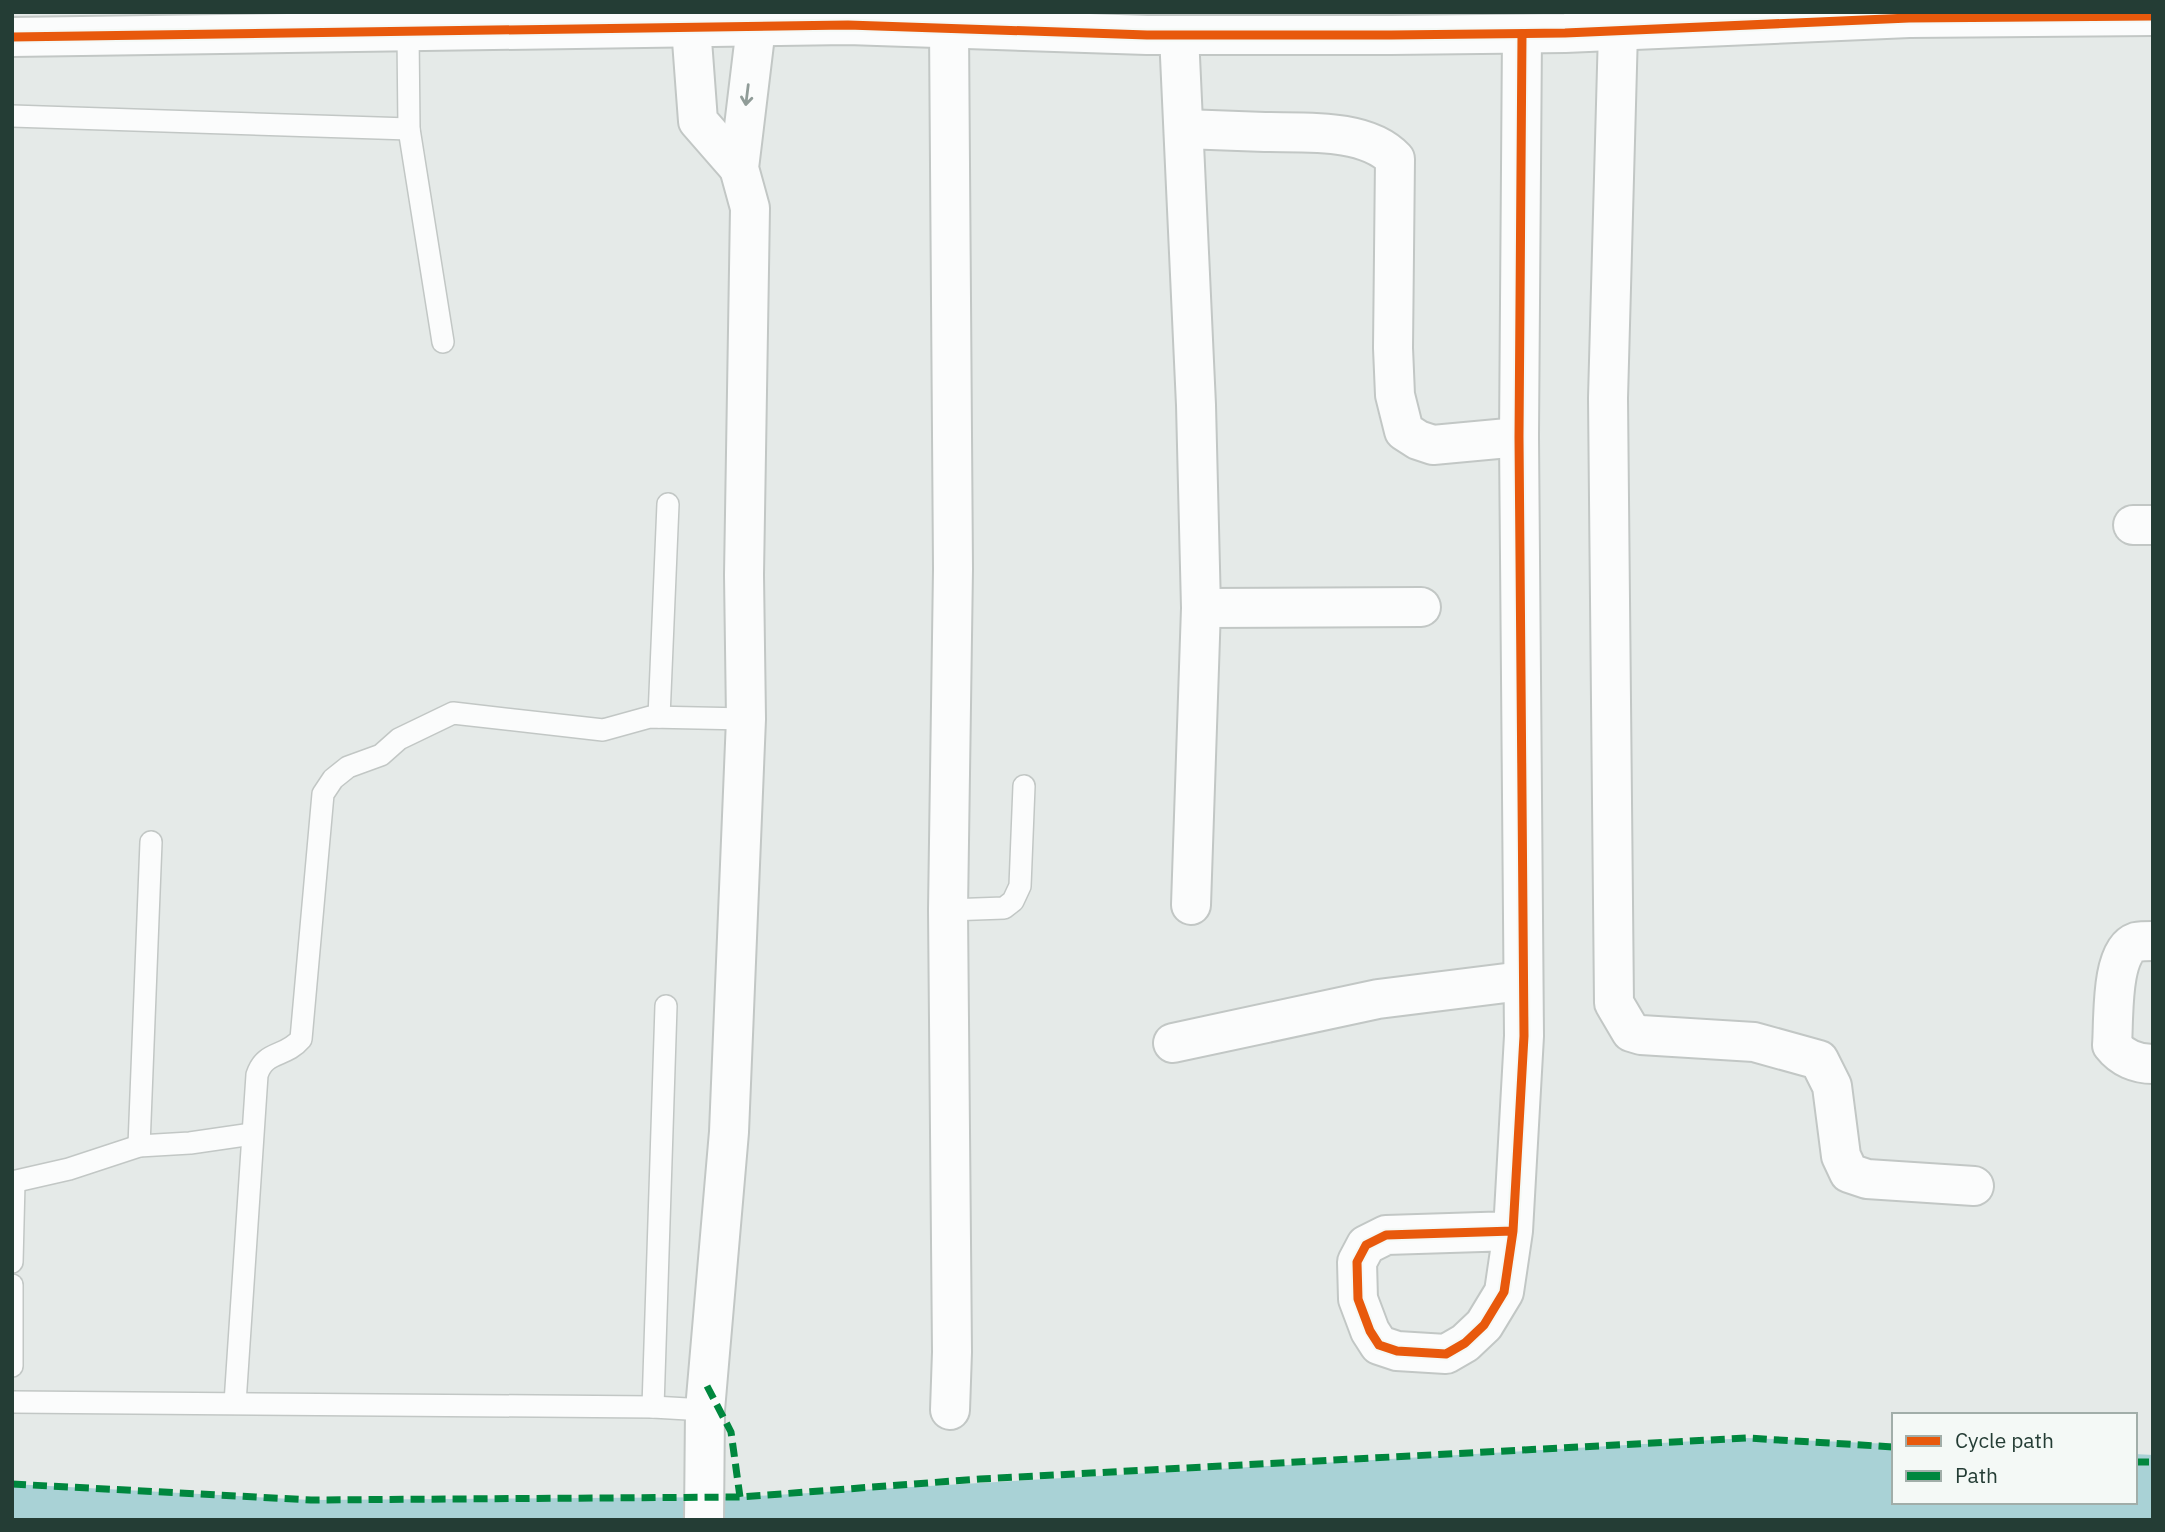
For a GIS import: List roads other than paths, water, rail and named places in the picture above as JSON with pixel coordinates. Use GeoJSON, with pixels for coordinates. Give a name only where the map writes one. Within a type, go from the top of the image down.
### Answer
{"type":"FeatureCollection","features":[{"type":"Feature","properties":{"kind":"street"},"geometry":{"type":"LineString","coordinates":[[12,37],[206,23],[359,23],[408,33],[504,21],[756,27],[848,19],[948,29],[1052,22],[1159,27],[1390,24],[1522,34],[1565,23],[1618,31],[1909,15],[2148,15]]}},
{"type":"Feature","properties":{"kind":"street"},"geometry":{"type":"LineString","coordinates":[[691,27],[698,121],[739,168]]}},
{"type":"Feature","properties":{"kind":"street"},"geometry":{"type":"LineString","coordinates":[[704,1520],[706,1428],[729,1132],[746,719],[744,575],[750,208],[739,168],[756,27]]}},
{"type":"Feature","properties":{"kind":"street"},"geometry":{"type":"LineString","coordinates":[[1159,27],[1184,129],[1196,405],[1201,608],[1191,905]]}},
{"type":"Feature","properties":{"kind":"street"},"geometry":{"type":"LineString","coordinates":[[948,29],[953,569],[948,909],[952,1352],[950,1410]]}},
{"type":"Feature","properties":{"kind":"street"},"geometry":{"type":"LineString","coordinates":[[1618,31],[1608,398],[1614,1003],[1631,1032],[1641,1035],[1754,1042],[1819,1060],[1832,1086],[1841,1156],[1849,1173],[1867,1179],[1974,1186]]}},
{"type":"Feature","properties":{"kind":"street"},"geometry":{"type":"LineString","coordinates":[[1513,1231],[1524,1035],[1518,437],[1522,34]]}},
{"type":"Feature","properties":{"kind":"street"},"geometry":{"type":"LineString","coordinates":[[1184,129],[1330,133],[1370,143],[1387,151],[1395,159],[1393,348],[1395,395],[1404,431],[1433,445],[1518,437]]}},
{"type":"Feature","properties":{"kind":"street"},"geometry":{"type":"LineString","coordinates":[[1201,608],[1421,607]]}},
{"type":"Feature","properties":{"kind":"street"},"geometry":{"type":"LineString","coordinates":[[2153,941],[2137,942],[2130,946],[2117,967],[2112,1045],[2118,1053],[2129,1059],[2142,1064],[2153,1063]]}},
{"type":"Feature","properties":{"kind":"street"},"geometry":{"type":"LineString","coordinates":[[1173,1043],[1378,999],[1522,981]]}},
{"type":"Feature","properties":{"kind":"lane"},"geometry":{"type":"LineString","coordinates":[[408,33],[410,129],[443,342]]}},
{"type":"Feature","properties":{"kind":"lane"},"geometry":{"type":"LineString","coordinates":[[12,116],[410,129]]}},
{"type":"Feature","properties":{"kind":"lane"},"geometry":{"type":"LineString","coordinates":[[659,717],[668,504]]}},
{"type":"Feature","properties":{"kind":"lane"},"geometry":{"type":"LineString","coordinates":[[235,1403],[257,1075],[261,1064],[267,1058],[294,1047],[301,1039],[323,794],[332,779],[348,767],[381,755],[399,739],[453,713],[603,730],[650,717],[746,719]]}},
{"type":"Feature","properties":{"kind":"lane"},"geometry":{"type":"LineString","coordinates":[[948,909],[1004,908],[1013,901],[1020,886],[1024,786]]}},
{"type":"Feature","properties":{"kind":"lane"},"geometry":{"type":"LineString","coordinates":[[139,1146],[151,842]]}},
{"type":"Feature","properties":{"kind":"lane"},"geometry":{"type":"LineString","coordinates":[[653,1407],[666,1006]]}},
{"type":"Feature","properties":{"kind":"lane"},"geometry":{"type":"LineString","coordinates":[[12,1262],[13,1182],[69,1169],[139,1146],[190,1143],[252,1134]]}},
{"type":"Feature","properties":{"kind":"lane"},"geometry":{"type":"LineString","coordinates":[[12,1285],[12,1366]]}},
{"type":"Feature","properties":{"kind":"lane"},"geometry":{"type":"LineString","coordinates":[[12,1402],[653,1407],[706,1428]]}},
{"type":"Feature","properties":{"kind":"water"},"geometry":{"type":"Polygon","coordinates":[[[1747,1438],[1892,1444],[1892,1504],[2137,1504],[2137,1454],[2153,1455],[2153,1520],[12,1520],[12,1484],[311,1500],[740,1497],[1747,1438]]]}}]}
